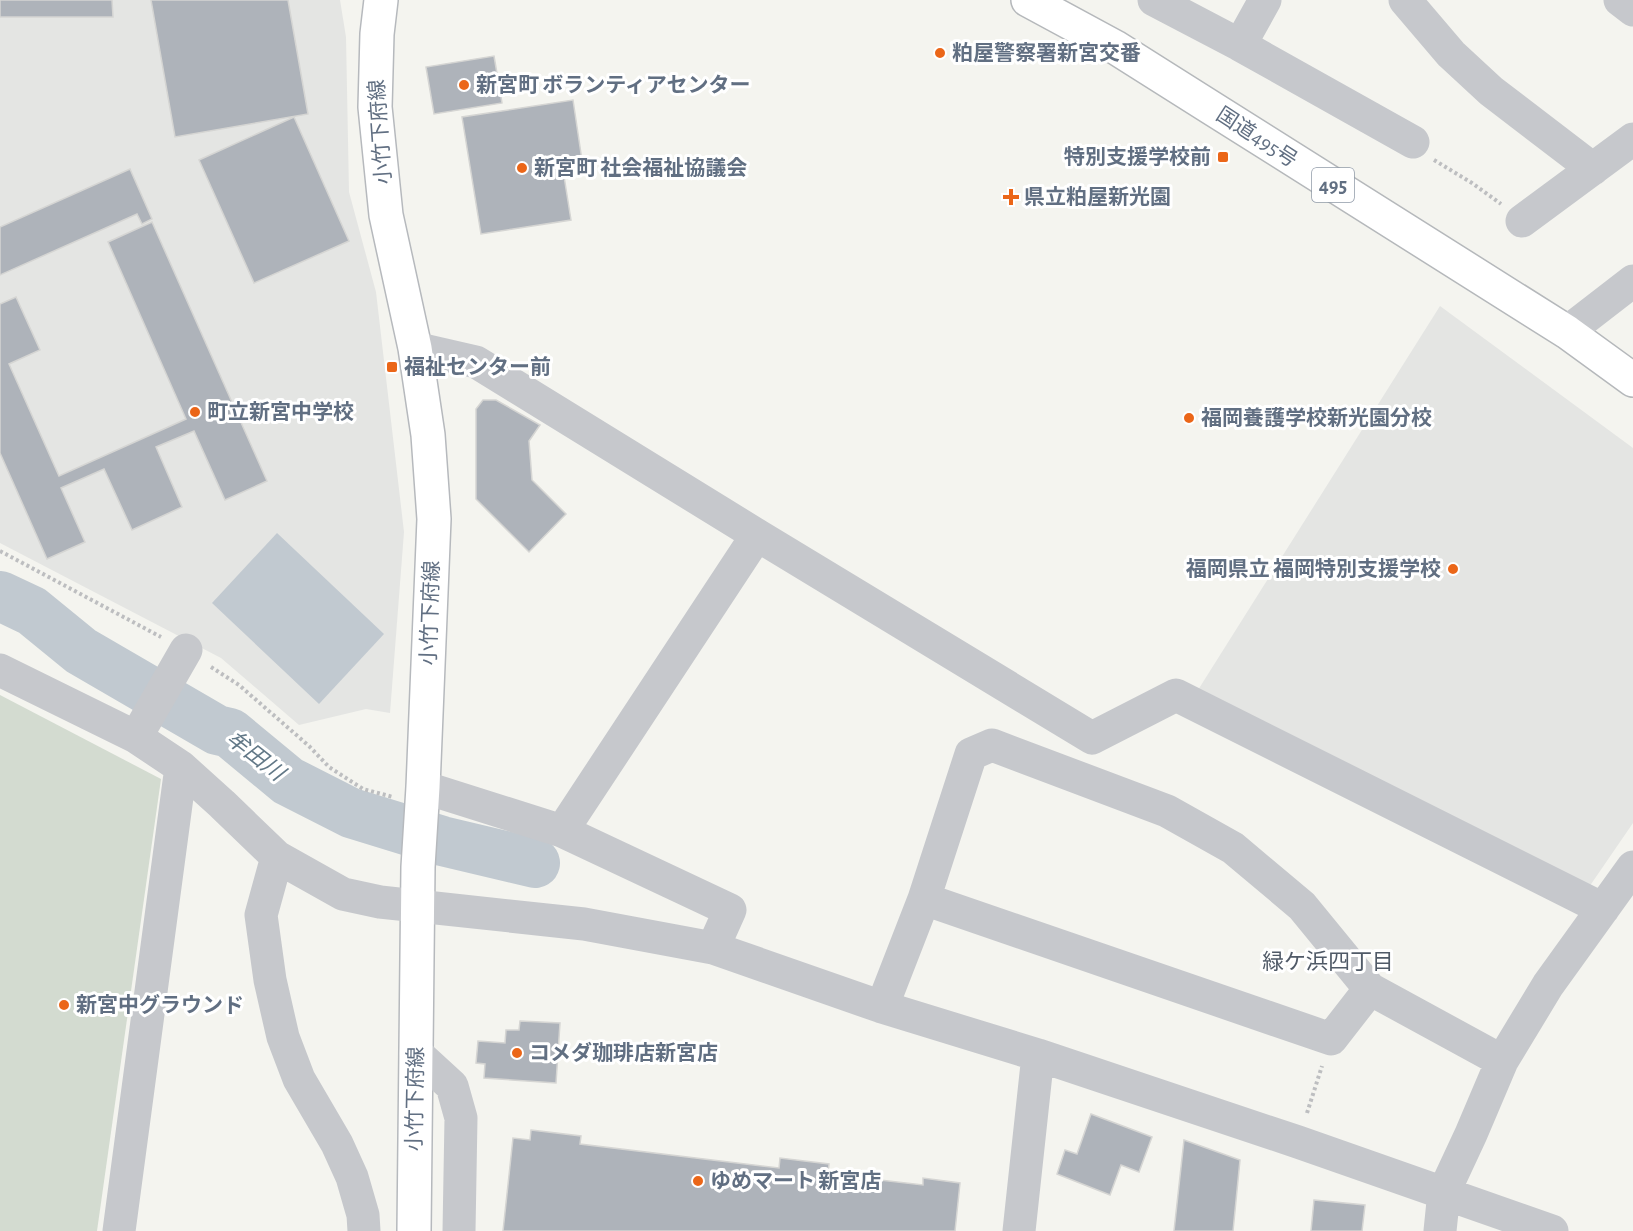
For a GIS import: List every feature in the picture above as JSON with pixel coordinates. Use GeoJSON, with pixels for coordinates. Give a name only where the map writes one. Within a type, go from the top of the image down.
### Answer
{"type":"FeatureCollection","features":[{"type":"Feature","properties":{"kind":"main road","name":"小竹下府線"},"geometry":{"type":"LineString","coordinates":[[381,0],[377,34],[375,107],[386,215],[415,348],[428,435],[434,519],[418,867],[414,1231]]}},
{"type":"Feature","properties":{"kind":"main road","name":"国道495号"},"geometry":{"type":"LineString","coordinates":[[1028,0],[1115,47],[1567,332],[1633,380]]}},
{"type":"Feature","properties":{"kind":"street"},"geometry":{"type":"LineString","coordinates":[[1154,0],[1240,45],[1413,142]]}},
{"type":"Feature","properties":{"kind":"street"},"geometry":{"type":"LineString","coordinates":[[1240,45],[1265,0]]}},
{"type":"Feature","properties":{"kind":"street"},"geometry":{"type":"LineString","coordinates":[[1405,0],[1451,54],[1491,91],[1593,169]]}},
{"type":"Feature","properties":{"kind":"street"},"geometry":{"type":"LineString","coordinates":[[1620,0],[1633,10]]}},
{"type":"Feature","properties":{"kind":"street"},"geometry":{"type":"LineString","coordinates":[[1522,221],[1633,139]]}},
{"type":"Feature","properties":{"kind":"street"},"geometry":{"type":"LineString","coordinates":[[1567,332],[1633,281]]}},
{"type":"Feature","properties":{"kind":"street"},"geometry":{"type":"LineString","coordinates":[[415,348],[476,362],[1092,738],[1176,695],[1603,909]]}},
{"type":"Feature","properties":{"kind":"street"},"geometry":{"type":"LineString","coordinates":[[562,831],[756,535]]}},
{"type":"Feature","properties":{"kind":"street"},"geometry":{"type":"LineString","coordinates":[[136,738],[186,650]]}},
{"type":"Feature","properties":{"kind":"street"},"geometry":{"type":"LineString","coordinates":[[0,670],[136,738],[181,767],[277,858],[343,894],[380,902],[584,924],[713,948],[882,1007],[1038,1055],[1298,1142],[1552,1231]]}},
{"type":"Feature","properties":{"kind":"street"},"geometry":{"type":"LineString","coordinates":[[882,1007],[924,899],[971,754],[992,745],[1167,811],[1233,848],[1302,906],[1370,989],[1502,1061]]}},
{"type":"Feature","properties":{"kind":"street"},"geometry":{"type":"LineString","coordinates":[[118,1231],[181,767]]}},
{"type":"Feature","properties":{"kind":"street"},"geometry":{"type":"LineString","coordinates":[[422,796],[562,831],[730,910],[713,948]]}},
{"type":"Feature","properties":{"kind":"street"},"geometry":{"type":"LineString","coordinates":[[277,858],[261,915],[270,980],[281,1026],[299,1079],[337,1144],[352,1177],[363,1215],[364,1231]]}},
{"type":"Feature","properties":{"kind":"street"},"geometry":{"type":"LineString","coordinates":[[1440,1231],[1444,1192],[1502,1061],[1548,985],[1633,867]]}},
{"type":"Feature","properties":{"kind":"street"},"geometry":{"type":"LineString","coordinates":[[924,899],[1331,1039],[1370,989]]}},
{"type":"Feature","properties":{"kind":"street"},"geometry":{"type":"LineString","coordinates":[[416,1053],[452,1086],[461,1118],[459,1231]]}},
{"type":"Feature","properties":{"kind":"street"},"geometry":{"type":"LineString","coordinates":[[1019,1231],[1038,1055]]}},
{"type":"Feature","properties":{"kind":"path"},"geometry":{"type":"LineString","coordinates":[[1413,142],[1429,157],[1472,183],[1522,221]]}},
{"type":"Feature","properties":{"kind":"path"},"geometry":{"type":"LineString","coordinates":[[0,551],[186,650],[239,685],[309,746],[329,767],[363,789],[422,796]]}},
{"type":"Feature","properties":{"kind":"path"},"geometry":{"type":"LineString","coordinates":[[1298,1142],[1331,1039]]}},
{"type":"Feature","properties":{"kind":"shaded area","name":"町立新宮中学校"},"geometry":{"type":"Polygon","coordinates":[[[0,0],[340,0],[346,37],[349,192],[376,292],[404,532],[390,713],[366,709],[299,725],[221,658],[0,543],[0,0]]]}},
{"type":"Feature","properties":{"kind":"shaded area","name":"福岡県立 福岡特別支援学校"},"geometry":{"type":"Polygon","coordinates":[[[1440,306],[1633,448],[1633,823],[1587,890],[1198,690],[1440,306]]]}},
{"type":"Feature","properties":{"kind":"shaded area"},"geometry":{"type":"Polygon","coordinates":[[[277,533],[384,634],[319,704],[212,603],[277,533]]]}},
{"type":"Feature","properties":{"kind":"shaded area","name":"新宮中グラウンド"},"geometry":{"type":"Polygon","coordinates":[[[0,695],[161,779],[97,1231],[0,1231],[0,695]]]}},
{"type":"Feature","properties":{"kind":"building"},"geometry":{"type":"Polygon","coordinates":[[[0,0],[112,0],[113,17],[0,17],[0,0]]]}},
{"type":"Feature","properties":{"kind":"building"},"geometry":{"type":"Polygon","coordinates":[[[151,0],[288,0],[308,114],[175,137],[151,0]]]}},
{"type":"Feature","properties":{"kind":"building","name":"新宮町 ボランティアセンター"},"geometry":{"type":"Polygon","coordinates":[[[494,56],[502,103],[434,114],[426,67],[494,56]]]}},
{"type":"Feature","properties":{"kind":"building","name":"新宮町 社会福祉協議会"},"geometry":{"type":"Polygon","coordinates":[[[573,100],[583,167],[563,170],[571,220],[481,234],[462,117],[573,100]]]}},
{"type":"Feature","properties":{"kind":"building"},"geometry":{"type":"Polygon","coordinates":[[[294,117],[349,241],[254,283],[199,160],[294,117]]]}},
{"type":"Feature","properties":{"kind":"building"},"geometry":{"type":"Polygon","coordinates":[[[130,169],[152,219],[142,224],[137,214],[0,275],[0,227],[130,169]]]}},
{"type":"Feature","properties":{"kind":"building"},"geometry":{"type":"Polygon","coordinates":[[[152,222],[267,481],[225,500],[194,431],[156,447],[182,507],[132,530],[104,469],[61,488],[85,542],[47,559],[0,453],[0,304],[16,297],[40,350],[9,364],[59,476],[186,419],[108,242],[152,222]]]}},
{"type":"Feature","properties":{"kind":"building"},"geometry":{"type":"Polygon","coordinates":[[[483,400],[496,400],[540,425],[529,441],[532,480],[566,514],[529,552],[476,499],[476,409],[483,400]]]}},
{"type":"Feature","properties":{"kind":"building","name":"コメダ珈琲店新宮店"},"geometry":{"type":"Polygon","coordinates":[[[520,1021],[560,1023],[556,1083],[484,1078],[485,1064],[476,1063],[478,1041],[505,1043],[506,1030],[519,1030],[520,1021]]]}},
{"type":"Feature","properties":{"kind":"building"},"geometry":{"type":"Polygon","coordinates":[[[1091,1114],[1152,1137],[1139,1172],[1121,1165],[1110,1195],[1057,1174],[1065,1150],[1077,1154],[1091,1114]]]}},
{"type":"Feature","properties":{"kind":"building","name":"ゆめマート 新宮店"},"geometry":{"type":"Polygon","coordinates":[[[531,1130],[581,1136],[580,1144],[779,1168],[780,1158],[829,1164],[828,1174],[923,1185],[923,1178],[960,1183],[955,1231],[503,1231],[513,1138],[530,1140],[531,1130]]]}},
{"type":"Feature","properties":{"kind":"building"},"geometry":{"type":"Polygon","coordinates":[[[1184,1140],[1240,1160],[1233,1231],[1174,1231],[1184,1140]]]}},
{"type":"Feature","properties":{"kind":"building"},"geometry":{"type":"Polygon","coordinates":[[[1314,1200],[1365,1205],[1362,1231],[1311,1231],[1314,1200]]]}},
{"type":"Feature","properties":{"kind":"waterway","name":"牟田川"},"geometry":{"type":"LineString","coordinates":[[0,596],[32,611],[81,651],[217,730],[230,733],[288,781],[351,813],[442,841],[535,863]]}},
{"type":"Feature","properties":{"kind":"place","name":"粕屋警察署新宮交番"},"geometry":{"type":"Point","coordinates":[940,53]}},
{"type":"Feature","properties":{"kind":"place","name":"新宮町 ボランティアセンター"},"geometry":{"type":"Point","coordinates":[464,85]}},
{"type":"Feature","properties":{"kind":"place","name":"特別支援学校前"},"geometry":{"type":"Point","coordinates":[1223,157]}},
{"type":"Feature","properties":{"kind":"place","name":"新宮町 社会福祉協議会"},"geometry":{"type":"Point","coordinates":[522,168]}},
{"type":"Feature","properties":{"kind":"place","name":"県立粕屋新光園"},"geometry":{"type":"Point","coordinates":[1011,197]}},
{"type":"Feature","properties":{"kind":"place","name":"福祉センター前"},"geometry":{"type":"Point","coordinates":[392,367]}},
{"type":"Feature","properties":{"kind":"place","name":"町立新宮中学校"},"geometry":{"type":"Point","coordinates":[195,412]}},
{"type":"Feature","properties":{"kind":"place","name":"福岡養護学校新光園分校"},"geometry":{"type":"Point","coordinates":[1189,418]}},
{"type":"Feature","properties":{"kind":"place","name":"福岡県立 福岡特別支援学校"},"geometry":{"type":"Point","coordinates":[1453,569]}},
{"type":"Feature","properties":{"kind":"place","name":"新宮中グラウンド"},"geometry":{"type":"Point","coordinates":[64,1005]}},
{"type":"Feature","properties":{"kind":"place","name":"コメダ珈琲店新宮店"},"geometry":{"type":"Point","coordinates":[517,1053]}},
{"type":"Feature","properties":{"kind":"place","name":"ゆめマート 新宮店"},"geometry":{"type":"Point","coordinates":[698,1181]}},
{"type":"Feature","properties":{"kind":"district","name":"緑ケ浜四丁目"},"geometry":{"type":"Point","coordinates":[1328,961]}}]}
